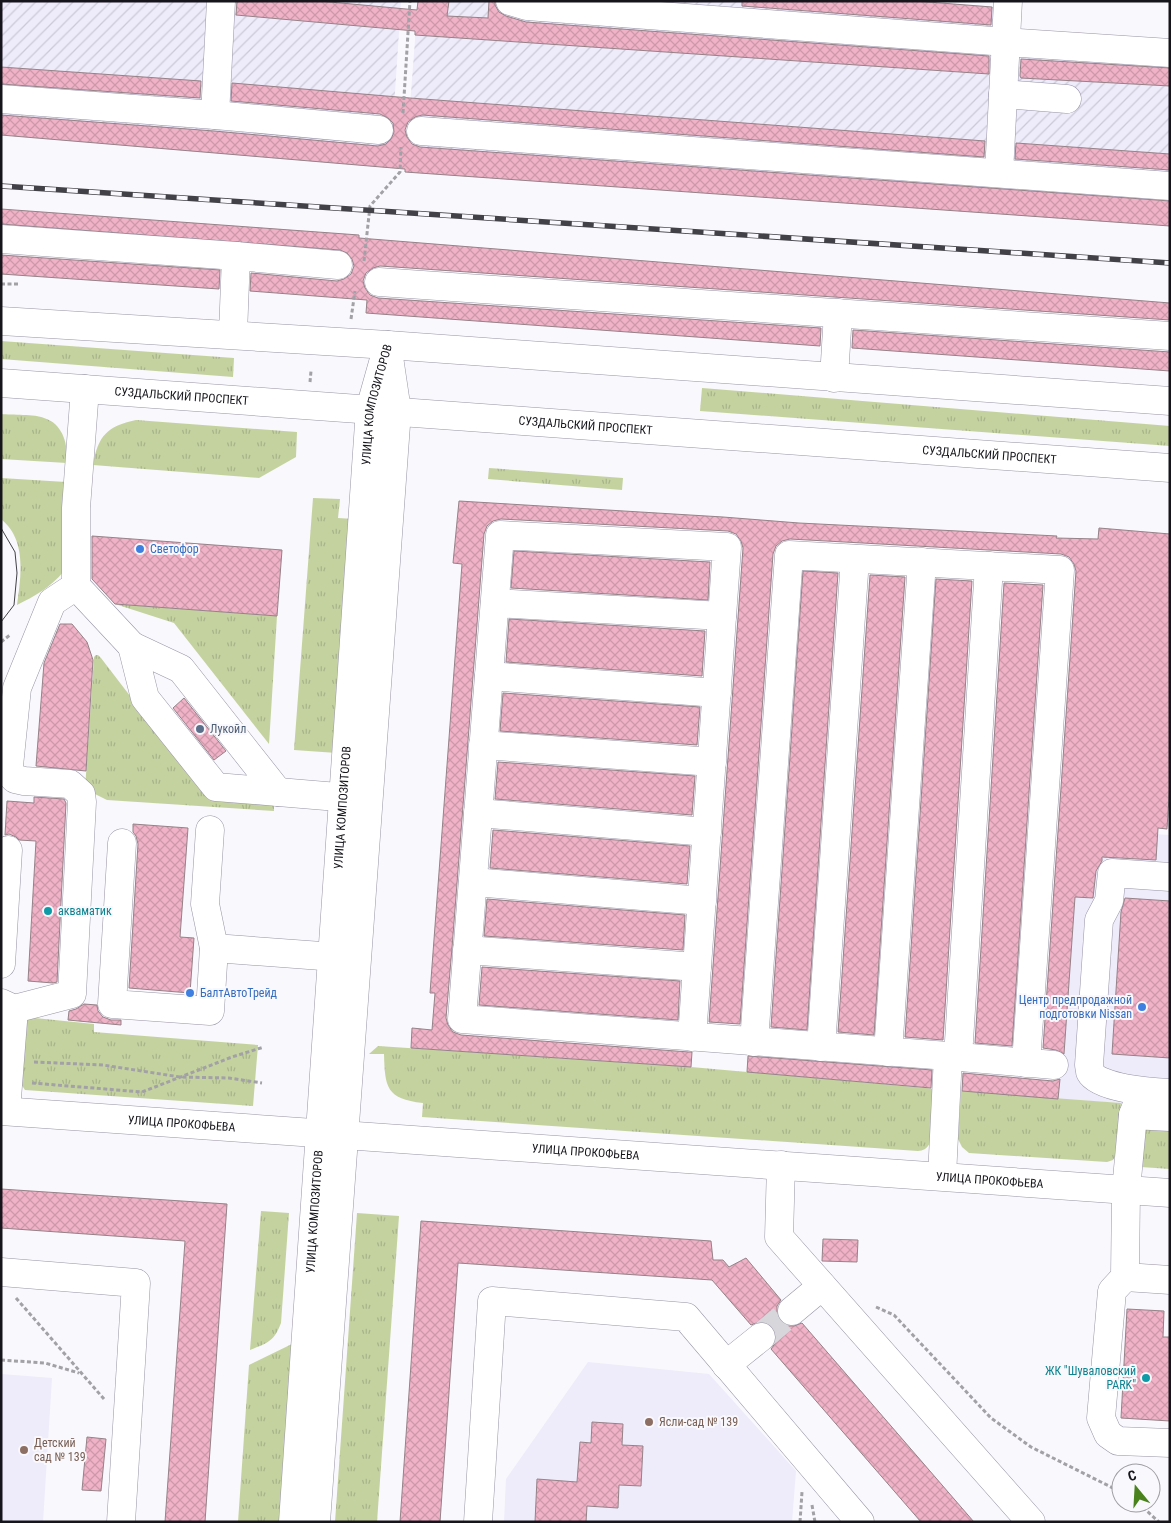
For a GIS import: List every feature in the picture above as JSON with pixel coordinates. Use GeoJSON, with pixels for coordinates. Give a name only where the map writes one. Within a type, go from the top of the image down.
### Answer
{"type":"FeatureCollection","features":[{"type":"Feature","properties":{"kind":"street"},"geometry":{"type":"LineString","coordinates":[[215,114],[221,1]]}},
{"type":"Feature","properties":{"kind":"street"},"geometry":{"type":"LineString","coordinates":[[510,1],[527,6],[1170,53]]}},
{"type":"Feature","properties":{"kind":"street"},"geometry":{"type":"LineString","coordinates":[[999,174],[1008,1]]}},
{"type":"Feature","properties":{"kind":"street"},"geometry":{"type":"LineString","coordinates":[[1003,94],[1067,99]]}},
{"type":"Feature","properties":{"kind":"street"},"geometry":{"type":"LineString","coordinates":[[1,99],[1170,186]]}},
{"type":"Feature","properties":{"kind":"street"},"geometry":{"type":"LineString","coordinates":[[1,239],[236,256],[359,274],[838,313],[1170,336]]}},
{"type":"Feature","properties":{"kind":"street"},"geometry":{"type":"LineString","coordinates":[[232,334],[236,256]]}},
{"type":"Feature","properties":{"kind":"street"},"geometry":{"type":"LineString","coordinates":[[834,378],[838,313]]}},
{"type":"Feature","properties":{"kind":"street"},"geometry":{"type":"LineString","coordinates":[[1,321],[232,334],[1170,401]]}},
{"type":"Feature","properties":{"kind":"street","name":"УЛИЦА КОМПОЗИТОРОВ"},"geometry":{"type":"LineString","coordinates":[[293,1522],[332,1134],[356,799],[370,409],[388,345]]}},
{"type":"Feature","properties":{"kind":"street","name":"УЛИЦА КОМПОЗИТОРОВ"},"geometry":{"type":"LineString","coordinates":[[356,799],[397,411],[388,345]]}},
{"type":"Feature","properties":{"kind":"street","name":"СУЗДАЛЬСКИЙ ПРОСПЕКТ"},"geometry":{"type":"LineString","coordinates":[[1,383],[1170,468]]}},
{"type":"Feature","properties":{"kind":"street"},"geometry":{"type":"LineString","coordinates":[[85,389],[76,508],[76,586],[132,646],[181,669],[278,792]]}},
{"type":"Feature","properties":{"kind":"street"},"geometry":{"type":"LineString","coordinates":[[692,1037],[727,546],[500,535],[462,1019],[754,1042],[821,1046],[1054,1065]]}},
{"type":"Feature","properties":{"kind":"street"},"geometry":{"type":"LineString","coordinates":[[754,1042],[789,555],[1060,570],[1026,1063]]}},
{"type":"Feature","properties":{"kind":"street"},"geometry":{"type":"LineString","coordinates":[[821,1046],[855,559]]}},
{"type":"Feature","properties":{"kind":"street"},"geometry":{"type":"LineString","coordinates":[[888,1052],[922,562]]}},
{"type":"Feature","properties":{"kind":"street"},"geometry":{"type":"LineString","coordinates":[[942,1176],[953,1057],[988,566]]}},
{"type":"Feature","properties":{"kind":"street"},"geometry":{"type":"LineString","coordinates":[[4,1111],[9,1070],[8,1006],[72,994],[81,794],[70,784],[24,782],[15,779],[11,775],[9,766],[17,688],[52,602],[76,586]]}},
{"type":"Feature","properties":{"kind":"street"},"geometry":{"type":"LineString","coordinates":[[495,603],[722,616]]}},
{"type":"Feature","properties":{"kind":"street"},"geometry":{"type":"LineString","coordinates":[[132,646],[146,698],[216,787],[356,799]]}},
{"type":"Feature","properties":{"kind":"street"},"geometry":{"type":"LineString","coordinates":[[489,676],[716,693]]}},
{"type":"Feature","properties":{"kind":"street"},"geometry":{"type":"LineString","coordinates":[[483,745],[712,762]]}},
{"type":"Feature","properties":{"kind":"street"},"geometry":{"type":"LineString","coordinates":[[478,813],[707,832]]}},
{"type":"Feature","properties":{"kind":"street"},"geometry":{"type":"LineString","coordinates":[[122,843],[112,1004],[210,1011],[214,948],[205,904],[210,830]]}},
{"type":"Feature","properties":{"kind":"street"},"geometry":{"type":"LineString","coordinates":[[1,964],[8,850]]}},
{"type":"Feature","properties":{"kind":"street"},"geometry":{"type":"LineString","coordinates":[[1170,877],[1112,873],[1109,901],[1099,920],[1089,1065],[1090,1072],[1096,1078],[1136,1103],[1170,1117]]}},
{"type":"Feature","properties":{"kind":"street"},"geometry":{"type":"LineString","coordinates":[[472,882],[702,901]]}},
{"type":"Feature","properties":{"kind":"street"},"geometry":{"type":"LineString","coordinates":[[214,948],[345,958]]}},
{"type":"Feature","properties":{"kind":"street"},"geometry":{"type":"LineString","coordinates":[[467,950],[697,967]]}},
{"type":"Feature","properties":{"kind":"street"},"geometry":{"type":"LineString","coordinates":[[1136,1103],[1170,1093]]}},
{"type":"Feature","properties":{"kind":"street"},"geometry":{"type":"LineString","coordinates":[[1136,1103],[1126,1190],[1125,1278],[1112,1291],[1101,1418],[1108,1434],[1118,1441],[1170,1443]]}},
{"type":"Feature","properties":{"kind":"street","name":"УЛИЦА ПРОКОФЬЕВА"},"geometry":{"type":"LineString","coordinates":[[4,1111],[1170,1193]]}},
{"type":"Feature","properties":{"kind":"street","name":"УЛИЦА КОМПОЗИТОРОВ"},"geometry":{"type":"LineString","coordinates":[[316,1522],[332,1134]]}},
{"type":"Feature","properties":{"kind":"street"},"geometry":{"type":"LineString","coordinates":[[782,1165],[779,1237],[1031,1522]]}},
{"type":"Feature","properties":{"kind":"street"},"geometry":{"type":"LineString","coordinates":[[1125,1278],[1170,1280]]}},
{"type":"Feature","properties":{"kind":"street"},"geometry":{"type":"LineString","coordinates":[[7,1284],[136,1283],[121,1522]]}},
{"type":"Feature","properties":{"kind":"street"},"geometry":{"type":"LineString","coordinates":[[792,1311],[822,1286]]}},
{"type":"Feature","properties":{"kind":"street"},"geometry":{"type":"LineString","coordinates":[[478,1522],[492,1301],[686,1317],[860,1522]]}},
{"type":"Feature","properties":{"kind":"street"},"geometry":{"type":"LineString","coordinates":[[726,1366],[761,1337]]}},
{"type":"Feature","properties":{"kind":"path"},"geometry":{"type":"LineString","coordinates":[[350,320],[370,206],[400,172],[410,1]]}},
{"type":"Feature","properties":{"kind":"path"},"geometry":{"type":"LineString","coordinates":[[1,284],[20,284]]}},
{"type":"Feature","properties":{"kind":"path"},"geometry":{"type":"LineString","coordinates":[[310,372],[310,382]]}},
{"type":"Feature","properties":{"kind":"path"},"geometry":{"type":"LineString","coordinates":[[9,1070],[142,1092],[264,1047]]}},
{"type":"Feature","properties":{"kind":"path"},"geometry":{"type":"LineString","coordinates":[[9,1070],[46,1063],[103,1066],[180,1077],[229,1078],[262,1082]]}},
{"type":"Feature","properties":{"kind":"path"},"geometry":{"type":"LineString","coordinates":[[7,1284],[127,1425]]}},
{"type":"Feature","properties":{"kind":"path"},"geometry":{"type":"LineString","coordinates":[[868,1303],[894,1315],[990,1418],[1031,1447],[1111,1487]]}},
{"type":"Feature","properties":{"kind":"path"},"geometry":{"type":"LineString","coordinates":[[1,1360],[45,1363],[81,1373]]}},
{"type":"Feature","properties":{"kind":"path"},"geometry":{"type":"LineString","coordinates":[[1149,1513],[1159,1522]]}},
{"type":"Feature","properties":{"kind":"shaded area"},"geometry":{"type":"Polygon","coordinates":[[[1,1],[401,1],[390,168],[1,135],[1,1]]]}},
{"type":"Feature","properties":{"kind":"shaded area"},"geometry":{"type":"Polygon","coordinates":[[[418,1],[915,1],[997,7],[993,51],[1170,62],[1170,226],[405,172],[418,1]]]}},
{"type":"Feature","properties":{"kind":"shaded area"},"geometry":{"type":"Polygon","coordinates":[[[1103,831],[1170,835],[1170,1128],[1119,1124],[1121,1103],[1058,1099],[1078,852],[1103,831]]]}},
{"type":"Feature","properties":{"kind":"shaded area","name":"Ясли-сад № 139"},"geometry":{"type":"Polygon","coordinates":[[[588,1362],[709,1374],[796,1471],[792,1522],[504,1522],[506,1479],[588,1362]]]}},
{"type":"Feature","properties":{"kind":"shaded area","name":"Детский сад № 139"},"geometry":{"type":"Polygon","coordinates":[[[1,1374],[52,1378],[43,1522],[1,1522],[1,1374]]]}},
{"type":"Feature","properties":{"kind":"green space"},"geometry":{"type":"Polygon","coordinates":[[[1,341],[234,358],[233,377],[1,359],[1,341]]]}},
{"type":"Feature","properties":{"kind":"green space"},"geometry":{"type":"Polygon","coordinates":[[[702,388],[1170,426],[1170,446],[700,411],[702,388]]]}},
{"type":"Feature","properties":{"kind":"green space"},"geometry":{"type":"Polygon","coordinates":[[[1,414],[35,416],[51,421],[63,436],[67,450],[67,463],[1,459],[1,414]]]}},
{"type":"Feature","properties":{"kind":"green space"},"geometry":{"type":"Polygon","coordinates":[[[136,420],[297,432],[296,457],[259,478],[93,465],[98,447],[105,434],[118,425],[136,420]]]}},
{"type":"Feature","properties":{"kind":"green space"},"geometry":{"type":"Polygon","coordinates":[[[489,468],[623,478],[622,490],[488,479],[489,468]]]}},
{"type":"Feature","properties":{"kind":"green space"},"geometry":{"type":"Polygon","coordinates":[[[1,478],[66,482],[64,571],[42,591],[17,605],[21,571],[19,548],[15,537],[1,519],[1,478]]]}},
{"type":"Feature","properties":{"kind":"green space"},"geometry":{"type":"Polygon","coordinates":[[[313,498],[340,499],[338,518],[354,519],[337,753],[294,750],[313,498]]]}},
{"type":"Feature","properties":{"kind":"green space"},"geometry":{"type":"Polygon","coordinates":[[[115,604],[277,616],[269,744],[174,623],[115,604]]]}},
{"type":"Feature","properties":{"kind":"green space"},"geometry":{"type":"Polygon","coordinates":[[[96,655],[101,658],[189,773],[274,805],[274,811],[107,800],[85,789],[94,657],[96,655]]]}},
{"type":"Feature","properties":{"kind":"green space"},"geometry":{"type":"Polygon","coordinates":[[[25,1017],[94,1024],[94,1032],[258,1045],[253,1106],[25,1090],[21,1084],[25,1017]]]}},
{"type":"Feature","properties":{"kind":"green space"},"geometry":{"type":"Polygon","coordinates":[[[378,1046],[691,1067],[937,1089],[934,1130],[929,1145],[925,1149],[918,1151],[422,1117],[423,1103],[401,1098],[390,1089],[385,1075],[384,1054],[369,1054],[378,1046]]]}},
{"type":"Feature","properties":{"kind":"green space"},"geometry":{"type":"Polygon","coordinates":[[[961,1091],[1121,1103],[1116,1155],[1113,1160],[1107,1162],[969,1153],[962,1147],[958,1139],[961,1091]]]}},
{"type":"Feature","properties":{"kind":"green space"},"geometry":{"type":"Polygon","coordinates":[[[1140,1126],[1170,1128],[1170,1169],[1141,1167],[1140,1126]]]}},
{"type":"Feature","properties":{"kind":"green space"},"geometry":{"type":"Polygon","coordinates":[[[261,1211],[289,1213],[281,1323],[273,1338],[261,1346],[250,1350],[261,1211]]]}},
{"type":"Feature","properties":{"kind":"green space"},"geometry":{"type":"Polygon","coordinates":[[[357,1213],[399,1216],[377,1522],[335,1522],[357,1213]]]}},
{"type":"Feature","properties":{"kind":"green space"},"geometry":{"type":"Polygon","coordinates":[[[294,1343],[281,1522],[238,1522],[249,1365],[294,1343]]]}},
{"type":"Feature","properties":{"kind":"building"},"geometry":{"type":"Polygon","coordinates":[[[237,1],[319,1],[417,10],[418,1],[449,1],[447,16],[488,18],[489,1],[495,1],[499,12],[526,22],[989,56],[989,74],[415,35],[415,31],[236,15],[237,1]]]}},
{"type":"Feature","properties":{"kind":"building"},"geometry":{"type":"Polygon","coordinates":[[[742,1],[915,1],[992,7],[991,25],[742,6],[742,1]]]}},
{"type":"Feature","properties":{"kind":"building"},"geometry":{"type":"Polygon","coordinates":[[[1021,59],[1170,68],[1170,86],[1021,78],[1021,59]]]}},
{"type":"Feature","properties":{"kind":"building"},"geometry":{"type":"Polygon","coordinates":[[[1,67],[201,81],[200,98],[1,84],[1,67]]]}},
{"type":"Feature","properties":{"kind":"building"},"geometry":{"type":"Polygon","coordinates":[[[232,83],[985,141],[984,157],[422,115],[408,122],[405,130],[412,144],[420,147],[1170,201],[1170,226],[405,172],[405,169],[1,135],[1,115],[214,131],[378,146],[386,144],[394,132],[393,123],[380,114],[231,101],[232,83]]]}},
{"type":"Feature","properties":{"kind":"building"},"geometry":{"type":"Polygon","coordinates":[[[1016,143],[1170,154],[1170,170],[1015,159],[1016,143]]]}},
{"type":"Feature","properties":{"kind":"building"},"geometry":{"type":"Polygon","coordinates":[[[1,209],[359,235],[359,238],[1170,303],[1170,320],[380,266],[366,273],[363,281],[370,295],[378,298],[821,328],[820,346],[366,313],[367,300],[250,291],[251,273],[337,281],[344,279],[351,274],[354,266],[352,259],[347,253],[340,250],[1,224],[1,209]]]}},
{"type":"Feature","properties":{"kind":"building"},"geometry":{"type":"Polygon","coordinates":[[[1,255],[220,270],[219,289],[1,274],[1,255]]]}},
{"type":"Feature","properties":{"kind":"building"},"geometry":{"type":"Polygon","coordinates":[[[853,330],[1170,352],[1170,371],[852,348],[853,330]]]}},
{"type":"Feature","properties":{"kind":"building"},"geometry":{"type":"Polygon","coordinates":[[[459,501],[799,523],[1057,536],[1056,538],[1098,539],[1099,528],[1170,534],[1170,781],[1167,829],[1158,828],[1156,860],[1102,857],[1102,861],[1096,871],[1093,898],[1075,897],[1064,1054],[1056,1050],[1043,1048],[1076,571],[1069,557],[1061,554],[790,539],[782,541],[776,546],[773,554],[740,1024],[709,1022],[743,548],[741,541],[736,534],[728,531],[501,519],[493,521],[487,526],[484,534],[446,1018],[448,1025],[453,1032],[461,1035],[692,1052],[691,1067],[411,1048],[412,1028],[432,1030],[435,993],[430,993],[462,564],[453,563],[459,501]]]}},
{"type":"Feature","properties":{"kind":"building"},"geometry":{"type":"Polygon","coordinates":[[[92,536],[282,550],[277,616],[115,604],[92,579],[92,536]]]}},
{"type":"Feature","properties":{"kind":"building"},"geometry":{"type":"Polygon","coordinates":[[[514,551],[710,562],[708,600],[511,588],[514,551]]]}},
{"type":"Feature","properties":{"kind":"building"},"geometry":{"type":"Polygon","coordinates":[[[803,571],[838,573],[807,1030],[771,1027],[803,571]]]}},
{"type":"Feature","properties":{"kind":"building"},"geometry":{"type":"Polygon","coordinates":[[[870,575],[905,577],[874,1035],[838,1032],[870,575]]]}},
{"type":"Feature","properties":{"kind":"building"},"geometry":{"type":"Polygon","coordinates":[[[936,579],[972,581],[943,1040],[905,1037],[936,579]]]}},
{"type":"Feature","properties":{"kind":"building"},"geometry":{"type":"Polygon","coordinates":[[[1004,583],[1043,585],[1012,1046],[975,1043],[1004,583]]]}},
{"type":"Feature","properties":{"kind":"building"},"geometry":{"type":"Polygon","coordinates":[[[509,619],[705,631],[702,676],[506,662],[509,619]]]}},
{"type":"Feature","properties":{"kind":"building"},"geometry":{"type":"Polygon","coordinates":[[[60,624],[72,624],[87,642],[93,660],[86,771],[36,766],[44,663],[60,624]]]}},
{"type":"Feature","properties":{"kind":"building"},"geometry":{"type":"Polygon","coordinates":[[[503,693],[700,707],[697,745],[500,731],[503,693]]]}},
{"type":"Feature","properties":{"kind":"building"},"geometry":{"type":"Polygon","coordinates":[[[184,698],[226,751],[214,760],[173,708],[184,698]]]}},
{"type":"Feature","properties":{"kind":"building"},"geometry":{"type":"Polygon","coordinates":[[[498,762],[695,776],[692,815],[495,799],[498,762]]]}},
{"type":"Feature","properties":{"kind":"building","name":"акваматик"},"geometry":{"type":"Polygon","coordinates":[[[34,797],[64,799],[66,803],[57,982],[53,983],[28,981],[36,841],[19,840],[9,834],[5,835],[7,801],[34,803],[34,797]]]}},
{"type":"Feature","properties":{"kind":"building"},"geometry":{"type":"Polygon","coordinates":[[[133,824],[188,828],[180,937],[194,938],[190,993],[129,988],[138,844],[133,832],[133,824]]]}},
{"type":"Feature","properties":{"kind":"building"},"geometry":{"type":"Polygon","coordinates":[[[493,830],[690,846],[687,884],[490,868],[493,830]]]}},
{"type":"Feature","properties":{"kind":"building","name":"Центр предпродажной подготовки Nissan"},"geometry":{"type":"Polygon","coordinates":[[[1125,898],[1170,901],[1170,1058],[1112,1054],[1121,912],[1125,898]]]}},
{"type":"Feature","properties":{"kind":"building"},"geometry":{"type":"Polygon","coordinates":[[[487,899],[685,915],[683,950],[484,936],[487,899]]]}},
{"type":"Feature","properties":{"kind":"building"},"geometry":{"type":"Polygon","coordinates":[[[482,967],[680,981],[678,1020],[479,1005],[482,967]]]}},
{"type":"Feature","properties":{"kind":"building"},"geometry":{"type":"Polygon","coordinates":[[[84,1004],[97,1005],[98,1011],[103,1017],[111,1020],[121,1020],[121,1025],[68,1020],[69,1011],[84,1004]]]}},
{"type":"Feature","properties":{"kind":"building"},"geometry":{"type":"Polygon","coordinates":[[[748,1056],[932,1070],[931,1088],[747,1072],[748,1056]]]}},
{"type":"Feature","properties":{"kind":"building"},"geometry":{"type":"Polygon","coordinates":[[[963,1073],[1053,1081],[1060,1079],[1058,1099],[962,1091],[963,1073]]]}},
{"type":"Feature","properties":{"kind":"building"},"geometry":{"type":"Polygon","coordinates":[[[1,1189],[227,1204],[205,1522],[165,1522],[185,1241],[1,1228],[1,1189]]]}},
{"type":"Feature","properties":{"kind":"building"},"geometry":{"type":"Polygon","coordinates":[[[421,1221],[711,1241],[713,1260],[723,1260],[729,1267],[746,1258],[781,1300],[777,1306],[780,1321],[787,1326],[802,1323],[974,1522],[921,1522],[771,1349],[776,1342],[773,1327],[766,1322],[751,1325],[712,1280],[458,1263],[440,1522],[400,1522],[421,1221]]]}},
{"type":"Feature","properties":{"kind":"building"},"geometry":{"type":"Polygon","coordinates":[[[823,1239],[858,1240],[857,1262],[822,1261],[823,1239]]]}},
{"type":"Feature","properties":{"kind":"building","name":"ЖК \"Шуваловский PARK\""},"geometry":{"type":"Polygon","coordinates":[[[1127,1309],[1164,1311],[1163,1337],[1170,1337],[1170,1421],[1121,1418],[1127,1309]]]}},
{"type":"Feature","properties":{"kind":"building"},"geometry":{"type":"Polygon","coordinates":[[[592,1422],[623,1424],[622,1445],[643,1446],[641,1486],[619,1485],[618,1508],[587,1506],[586,1522],[535,1522],[537,1479],[577,1482],[580,1442],[591,1443],[592,1422]]]}},
{"type":"Feature","properties":{"kind":"building"},"geometry":{"type":"Polygon","coordinates":[[[87,1437],[106,1439],[101,1491],[82,1490],[87,1437]]]}},
{"type":"Feature","properties":{"kind":"tunnel"},"geometry":{"type":"LineString","coordinates":[[761,1337],[792,1311]]}},
{"type":"Feature","properties":{"kind":"tram line"},"geometry":{"type":"LineString","coordinates":[[1,528],[15,552],[17,573],[14,605],[1,622]]}},
{"type":"Feature","properties":{"kind":"railway"},"geometry":{"type":"LineString","coordinates":[[1,186],[1170,263]]}},
{"type":"Feature","properties":{"kind":"place","name":"Светофор"},"geometry":{"type":"Point","coordinates":[140,549]}},
{"type":"Feature","properties":{"kind":"place","name":"Лукойл"},"geometry":{"type":"Point","coordinates":[200,729]}},
{"type":"Feature","properties":{"kind":"place","name":"акваматик"},"geometry":{"type":"Point","coordinates":[48,911]}},
{"type":"Feature","properties":{"kind":"place","name":"БалтАвтоТрейд"},"geometry":{"type":"Point","coordinates":[190,993]}},
{"type":"Feature","properties":{"kind":"place","name":"Центр предпродажной подготовки Nissan"},"geometry":{"type":"Point","coordinates":[1142,1007]}},
{"type":"Feature","properties":{"kind":"place","name":"ЖК \"Шуваловский PARK\""},"geometry":{"type":"Point","coordinates":[1146,1378]}},
{"type":"Feature","properties":{"kind":"place","name":"Ясли-сад № 139"},"geometry":{"type":"Point","coordinates":[649,1422]}},
{"type":"Feature","properties":{"kind":"place","name":"Детский сад № 139"},"geometry":{"type":"Point","coordinates":[24,1450]}}]}
